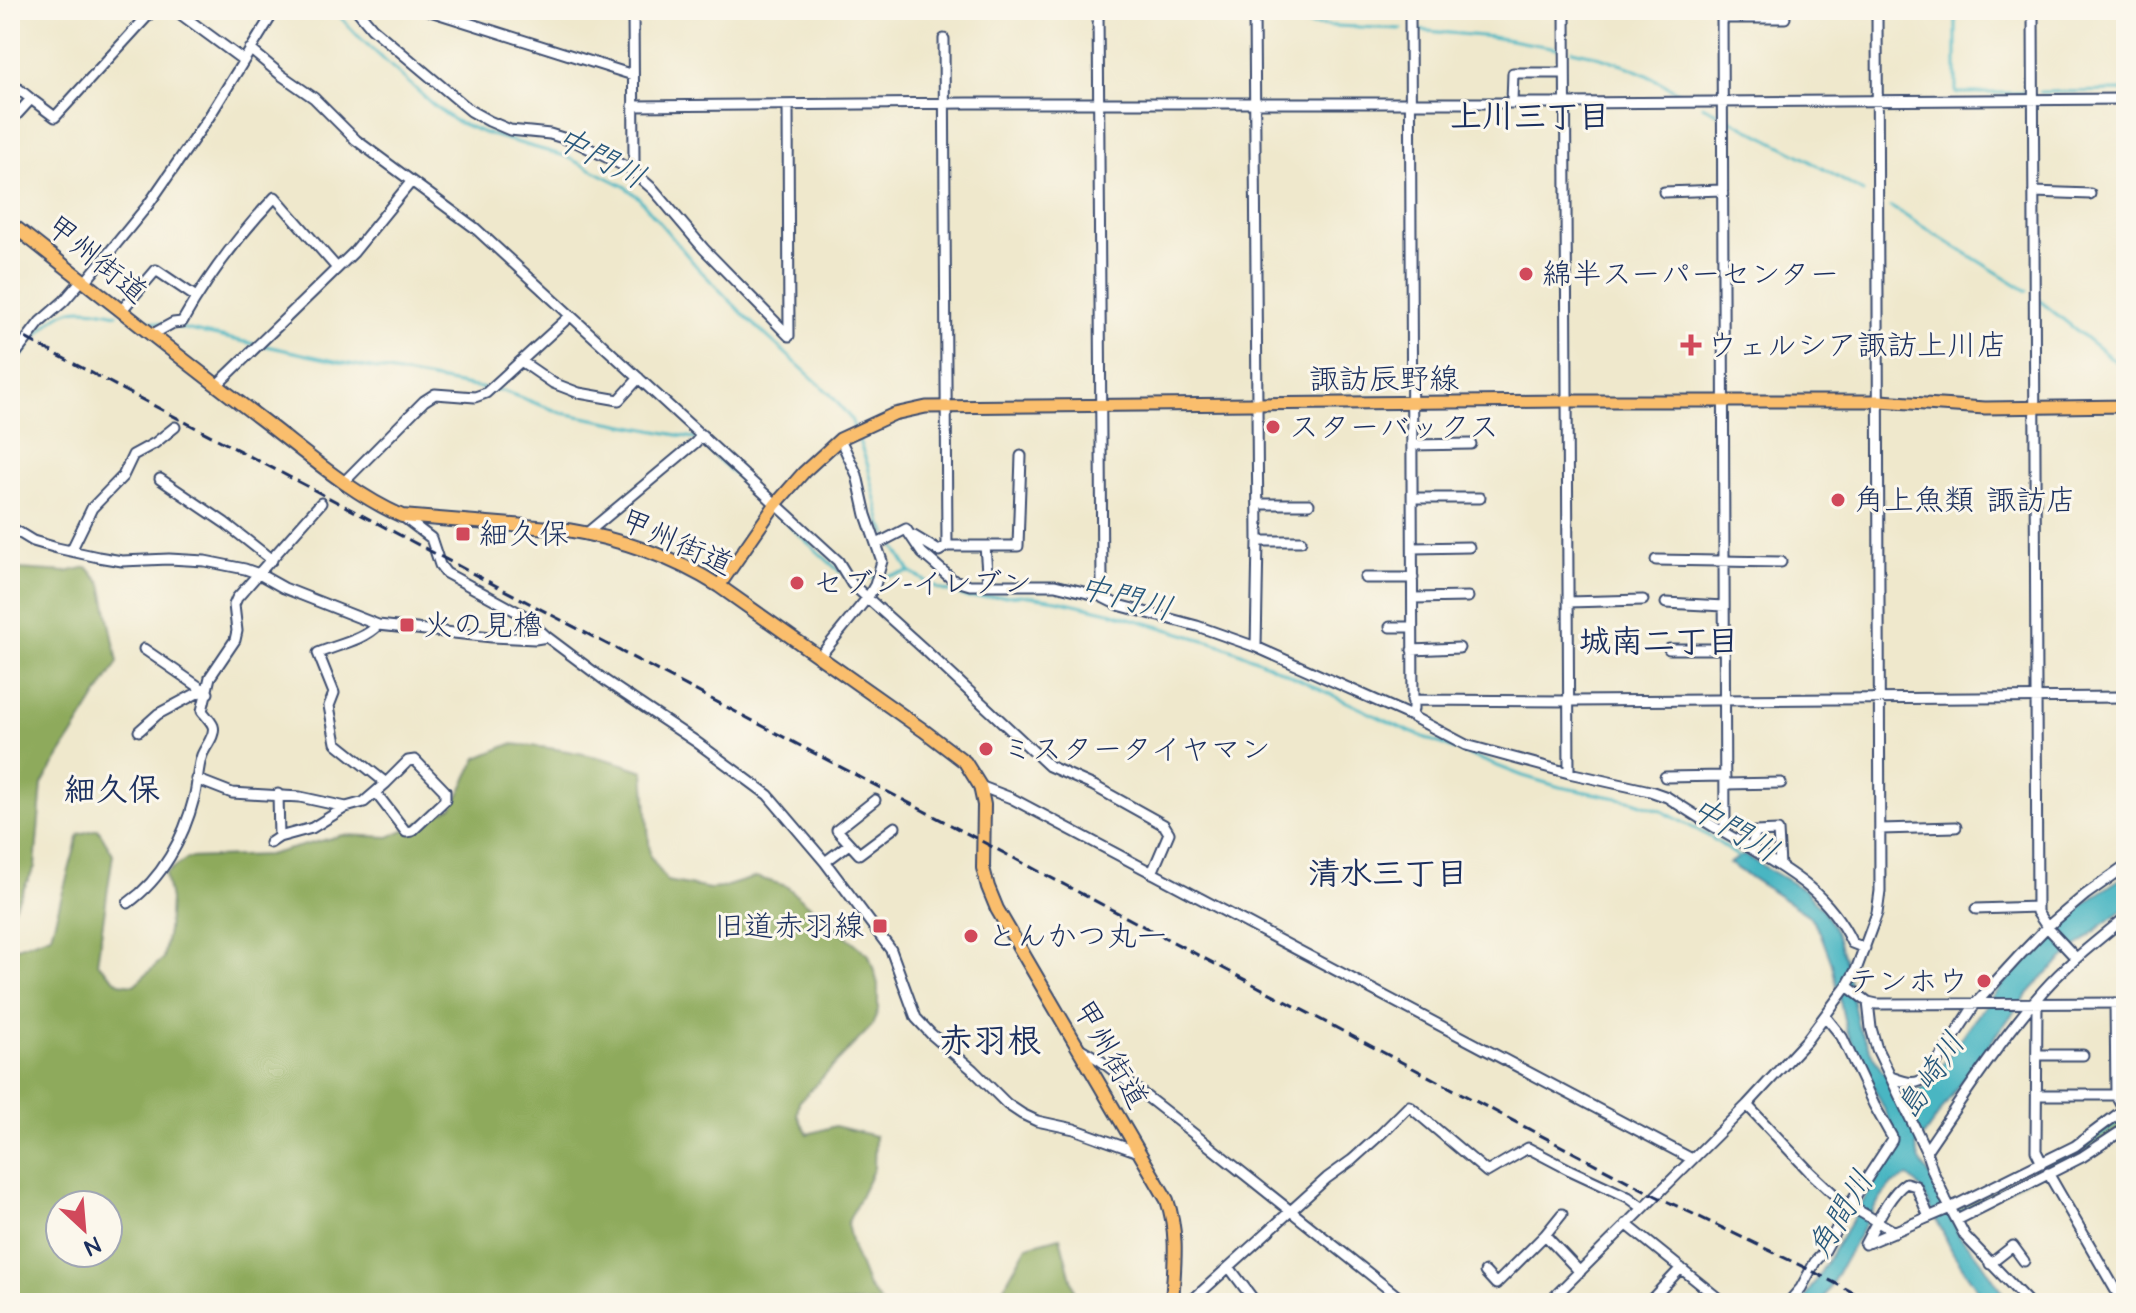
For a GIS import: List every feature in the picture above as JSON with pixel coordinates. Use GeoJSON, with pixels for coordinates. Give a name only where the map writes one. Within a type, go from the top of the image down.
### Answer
{"type":"FeatureCollection","features":[{"type":"Feature","properties":{"kind":"highway","name":"甲州街道"},"geometry":{"type":"LineString","coordinates":[[10,223],[140,327],[157,332],[217,385],[344,482],[380,505],[402,516],[587,533],[648,551],[703,575],[965,762],[980,786],[984,805],[983,868],[997,909],[1167,1200],[1176,1236],[1172,1303]]}},
{"type":"Feature","properties":{"kind":"main road","name":"諏訪辰野線"},"geometry":{"type":"LineString","coordinates":[[719,586],[775,505],[804,472],[842,438],[894,414],[926,407],[1568,401],[1880,401],[1985,408],[2126,406]]}},
{"type":"Feature","properties":{"kind":"street"},"geometry":{"type":"LineString","coordinates":[[10,82],[55,117],[153,10]]}},
{"type":"Feature","properties":{"kind":"street"},"geometry":{"type":"LineString","coordinates":[[175,10],[243,60]]}},
{"type":"Feature","properties":{"kind":"street"},"geometry":{"type":"LineString","coordinates":[[10,361],[40,322],[84,281],[148,205],[209,117],[275,10]]}},
{"type":"Feature","properties":{"kind":"street"},"geometry":{"type":"LineString","coordinates":[[357,10],[372,28],[471,111],[510,130],[550,134],[576,142],[630,169],[654,190],[704,249],[789,336],[788,106]]}},
{"type":"Feature","properties":{"kind":"street"},"geometry":{"type":"LineString","coordinates":[[427,10],[633,75]]}},
{"type":"Feature","properties":{"kind":"street"},"geometry":{"type":"LineString","coordinates":[[630,169],[634,160],[633,10]]}},
{"type":"Feature","properties":{"kind":"street"},"geometry":{"type":"LineString","coordinates":[[1098,10],[1100,596]]}},
{"type":"Feature","properties":{"kind":"street"},"geometry":{"type":"LineString","coordinates":[[1254,10],[1258,504],[1256,647]]}},
{"type":"Feature","properties":{"kind":"street"},"geometry":{"type":"LineString","coordinates":[[1410,10],[1411,716]]}},
{"type":"Feature","properties":{"kind":"street"},"geometry":{"type":"LineString","coordinates":[[1565,10],[1569,773]]}},
{"type":"Feature","properties":{"kind":"street"},"geometry":{"type":"LineString","coordinates":[[1548,1303],[1747,1105],[1806,1041],[1847,986],[1877,913],[1880,891],[1880,401],[1877,10]]}},
{"type":"Feature","properties":{"kind":"street"},"geometry":{"type":"LineString","coordinates":[[2033,10],[2037,912],[2075,957]]}},
{"type":"Feature","properties":{"kind":"street"},"geometry":{"type":"LineString","coordinates":[[1725,833],[1722,14],[1785,18]]}},
{"type":"Feature","properties":{"kind":"street"},"geometry":{"type":"LineString","coordinates":[[944,39],[947,546]]}},
{"type":"Feature","properties":{"kind":"street"},"geometry":{"type":"LineString","coordinates":[[250,49],[314,98],[356,140],[475,228],[639,378],[699,438],[838,561],[852,584],[1049,766],[1094,786],[1164,825],[1169,833],[1152,873]]}},
{"type":"Feature","properties":{"kind":"street"},"geometry":{"type":"LineString","coordinates":[[1512,102],[1513,73],[1565,73]]}},
{"type":"Feature","properties":{"kind":"street"},"geometry":{"type":"LineString","coordinates":[[10,122],[31,99]]}},
{"type":"Feature","properties":{"kind":"street"},"geometry":{"type":"LineString","coordinates":[[633,106],[2126,99]]}},
{"type":"Feature","properties":{"kind":"street"},"geometry":{"type":"LineString","coordinates":[[217,385],[354,252],[411,182]]}},
{"type":"Feature","properties":{"kind":"street"},"geometry":{"type":"LineString","coordinates":[[1664,192],[1722,190]]}},
{"type":"Feature","properties":{"kind":"street"},"geometry":{"type":"LineString","coordinates":[[2034,192],[2090,194]]}},
{"type":"Feature","properties":{"kind":"street"},"geometry":{"type":"LineString","coordinates":[[157,332],[173,323],[182,322],[196,297],[246,228],[275,197],[337,268]]}},
{"type":"Feature","properties":{"kind":"street"},"geometry":{"type":"LineString","coordinates":[[121,311],[156,270],[196,297]]}},
{"type":"Feature","properties":{"kind":"street"},"geometry":{"type":"LineString","coordinates":[[344,482],[424,401],[435,394],[475,397],[486,393],[570,316]]}},
{"type":"Feature","properties":{"kind":"street"},"geometry":{"type":"LineString","coordinates":[[521,361],[553,383],[579,393],[619,400],[639,378]]}},
{"type":"Feature","properties":{"kind":"street"},"geometry":{"type":"LineString","coordinates":[[71,551],[92,508],[123,476],[133,455],[175,427]]}},
{"type":"Feature","properties":{"kind":"street"},"geometry":{"type":"LineString","coordinates":[[587,533],[699,438]]}},
{"type":"Feature","properties":{"kind":"street"},"geometry":{"type":"LineString","coordinates":[[820,656],[868,597],[882,561],[879,543],[866,515],[857,475],[842,438]]}},
{"type":"Feature","properties":{"kind":"street"},"geometry":{"type":"LineString","coordinates":[[1412,445],[1471,444]]}},
{"type":"Feature","properties":{"kind":"street"},"geometry":{"type":"LineString","coordinates":[[879,543],[905,533],[939,551],[947,546],[1018,546],[1021,456]]}},
{"type":"Feature","properties":{"kind":"street"},"geometry":{"type":"LineString","coordinates":[[160,479],[225,523],[272,560]]}},
{"type":"Feature","properties":{"kind":"street"},"geometry":{"type":"LineString","coordinates":[[1413,498],[1480,498]]}},
{"type":"Feature","properties":{"kind":"street"},"geometry":{"type":"LineString","coordinates":[[128,903],[143,892],[179,841],[194,797],[202,756],[213,731],[213,726],[202,711],[205,692],[210,677],[235,640],[234,605],[237,598],[321,503]]}},
{"type":"Feature","properties":{"kind":"street"},"geometry":{"type":"LineString","coordinates":[[1258,504],[1309,504]]}},
{"type":"Feature","properties":{"kind":"street"},"geometry":{"type":"LineString","coordinates":[[402,516],[431,538],[446,573],[523,615],[607,682],[768,795],[825,862],[891,950],[916,1018],[1007,1104],[1037,1121],[1074,1129],[1138,1152]]}},
{"type":"Feature","properties":{"kind":"street"},"geometry":{"type":"LineString","coordinates":[[10,527],[33,541],[122,561],[205,561],[245,569],[378,625],[492,637],[547,637]]}},
{"type":"Feature","properties":{"kind":"street"},"geometry":{"type":"LineString","coordinates":[[905,533],[953,580],[970,585],[1055,585],[1100,596],[1118,605],[1197,626],[1256,647],[1411,716],[1466,745],[1667,797],[1800,878],[1843,924],[1852,943],[1865,948]]}},
{"type":"Feature","properties":{"kind":"street"},"geometry":{"type":"LineString","coordinates":[[1258,541],[1301,541]]}},
{"type":"Feature","properties":{"kind":"street"},"geometry":{"type":"LineString","coordinates":[[985,546],[988,585]]}},
{"type":"Feature","properties":{"kind":"street"},"geometry":{"type":"LineString","coordinates":[[1413,548],[1469,547]]}},
{"type":"Feature","properties":{"kind":"street"},"geometry":{"type":"LineString","coordinates":[[1656,560],[1781,562]]}},
{"type":"Feature","properties":{"kind":"street"},"geometry":{"type":"LineString","coordinates":[[1365,578],[1413,578]]}},
{"type":"Feature","properties":{"kind":"street"},"geometry":{"type":"LineString","coordinates":[[1413,598],[1468,597]]}},
{"type":"Feature","properties":{"kind":"street"},"geometry":{"type":"LineString","coordinates":[[1568,602],[1643,600]]}},
{"type":"Feature","properties":{"kind":"street"},"geometry":{"type":"LineString","coordinates":[[1666,603],[1724,606]]}},
{"type":"Feature","properties":{"kind":"street"},"geometry":{"type":"LineString","coordinates":[[378,625],[359,637],[318,653],[334,693],[329,706],[336,743],[386,783]]}},
{"type":"Feature","properties":{"kind":"street"},"geometry":{"type":"LineString","coordinates":[[1390,627],[1412,627]]}},
{"type":"Feature","properties":{"kind":"street"},"geometry":{"type":"LineString","coordinates":[[1412,650],[1459,648]]}},
{"type":"Feature","properties":{"kind":"street"},"geometry":{"type":"LineString","coordinates":[[144,649],[205,692]]}},
{"type":"Feature","properties":{"kind":"street"},"geometry":{"type":"LineString","coordinates":[[1669,649],[1725,649]]}},
{"type":"Feature","properties":{"kind":"street"},"geometry":{"type":"LineString","coordinates":[[139,731],[158,714],[205,692]]}},
{"type":"Feature","properties":{"kind":"street"},"geometry":{"type":"LineString","coordinates":[[1412,700],[2126,697]]}},
{"type":"Feature","properties":{"kind":"street"},"geometry":{"type":"LineString","coordinates":[[278,794],[275,840],[312,828],[346,807],[364,802],[408,761],[415,760],[445,791],[445,800],[412,831],[406,832],[376,793]]}},
{"type":"Feature","properties":{"kind":"street"},"geometry":{"type":"LineString","coordinates":[[1665,777],[1781,783]]}},
{"type":"Feature","properties":{"kind":"street"},"geometry":{"type":"LineString","coordinates":[[196,779],[232,793],[278,794],[346,807]]}},
{"type":"Feature","properties":{"kind":"street"},"geometry":{"type":"LineString","coordinates":[[980,786],[1011,798],[1692,1159]]}},
{"type":"Feature","properties":{"kind":"street"},"geometry":{"type":"LineString","coordinates":[[875,800],[837,830],[859,854],[895,827]]}},
{"type":"Feature","properties":{"kind":"street"},"geometry":{"type":"LineString","coordinates":[[1880,829],[1956,827]]}},
{"type":"Feature","properties":{"kind":"street"},"geometry":{"type":"LineString","coordinates":[[1752,849],[1755,832],[1778,831],[1780,865]]}},
{"type":"Feature","properties":{"kind":"street"},"geometry":{"type":"LineString","coordinates":[[825,862],[849,844]]}},
{"type":"Feature","properties":{"kind":"street"},"geometry":{"type":"LineString","coordinates":[[1892,1081],[1918,1083],[1928,1076],[1979,1003],[2085,895],[2126,866]]}},
{"type":"Feature","properties":{"kind":"street"},"geometry":{"type":"LineString","coordinates":[[1976,909],[2037,907]]}},
{"type":"Feature","properties":{"kind":"street"},"geometry":{"type":"LineString","coordinates":[[1925,1150],[2044,990],[2075,957],[2126,917]]}},
{"type":"Feature","properties":{"kind":"street"},"geometry":{"type":"LineString","coordinates":[[1847,986],[1868,1002],[1877,1004],[2121,1003],[2116,1095],[2125,1108],[2091,1136],[2042,1163],[1931,1217],[1865,1244],[1877,1221],[1906,1183],[1916,1186],[1931,1217]]}},
{"type":"Feature","properties":{"kind":"street"},"geometry":{"type":"LineString","coordinates":[[1868,1002],[1874,1041],[1949,1208],[1969,1243],[2029,1303]]}},
{"type":"Feature","properties":{"kind":"street"},"geometry":{"type":"LineString","coordinates":[[2032,1004],[2037,1055],[2036,1151],[2042,1163]]}},
{"type":"Feature","properties":{"kind":"street"},"geometry":{"type":"LineString","coordinates":[[1788,1303],[1824,1252],[1892,1140],[1842,1037],[1825,1016]]}},
{"type":"Feature","properties":{"kind":"street"},"geometry":{"type":"LineString","coordinates":[[1076,1045],[1101,1061],[1406,1303]]}},
{"type":"Feature","properties":{"kind":"street"},"geometry":{"type":"LineString","coordinates":[[2037,1055],[2083,1055]]}},
{"type":"Feature","properties":{"kind":"street"},"geometry":{"type":"LineString","coordinates":[[2037,1095],[2116,1095]]}},
{"type":"Feature","properties":{"kind":"street"},"geometry":{"type":"LineString","coordinates":[[1747,1105],[1810,1172],[1850,1206],[1895,1232]]}},
{"type":"Feature","properties":{"kind":"street"},"geometry":{"type":"LineString","coordinates":[[1189,1303],[1409,1106],[1487,1172],[1528,1148],[1628,1197],[1643,1208]]}},
{"type":"Feature","properties":{"kind":"street"},"geometry":{"type":"LineString","coordinates":[[1957,1220],[2082,1157],[2126,1128]]}},
{"type":"Feature","properties":{"kind":"street"},"geometry":{"type":"LineString","coordinates":[[2048,1173],[2123,1303]]}},
{"type":"Feature","properties":{"kind":"street"},"geometry":{"type":"LineString","coordinates":[[1485,1272],[1496,1284],[1562,1214]]}},
{"type":"Feature","properties":{"kind":"street"},"geometry":{"type":"LineString","coordinates":[[1626,1224],[1724,1303]]}},
{"type":"Feature","properties":{"kind":"street"},"geometry":{"type":"LineString","coordinates":[[1545,1235],[1580,1272]]}},
{"type":"Feature","properties":{"kind":"street"},"geometry":{"type":"LineString","coordinates":[[1990,1264],[2013,1246],[2024,1261]]}},
{"type":"Feature","properties":{"kind":"street"},"geometry":{"type":"LineString","coordinates":[[1229,1267],[1256,1303]]}},
{"type":"Feature","properties":{"kind":"street"},"geometry":{"type":"LineString","coordinates":[[1648,1303],[1681,1268]]}},
{"type":"Feature","properties":{"kind":"green space"},"geometry":{"type":"Polygon","coordinates":[[[87,567],[102,584],[118,662],[42,784],[35,867],[10,915],[10,572],[18,569],[66,572],[87,567]]]}},
{"type":"Feature","properties":{"kind":"green space"},"geometry":{"type":"Polygon","coordinates":[[[511,744],[579,753],[644,771],[650,856],[667,881],[710,889],[756,877],[786,886],[869,955],[878,984],[878,1010],[872,1026],[799,1102],[797,1115],[808,1134],[835,1126],[875,1136],[874,1168],[847,1224],[868,1287],[881,1303],[10,1303],[10,939],[14,948],[51,935],[79,834],[98,829],[113,854],[97,963],[119,983],[134,985],[163,959],[170,900],[165,874],[188,858],[268,855],[343,835],[389,837],[453,807],[477,758],[511,744]]]}},
{"type":"Feature","properties":{"kind":"green space"},"geometry":{"type":"Polygon","coordinates":[[[2126,1114],[2126,1124],[2088,1149],[1959,1214],[1956,1210],[2085,1144],[2126,1114]]]}},
{"type":"Feature","properties":{"kind":"green space"},"geometry":{"type":"Polygon","coordinates":[[[1060,1237],[1074,1290],[1071,1303],[995,1303],[1027,1246],[1060,1237]]]}},
{"type":"Feature","properties":{"kind":"water"},"geometry":{"type":"Polygon","coordinates":[[[1744,855],[1806,891],[1822,909],[1833,926],[1844,957],[1858,1026],[1882,1071],[1912,1091],[1923,1089],[2025,959],[2083,905],[2126,875],[2126,908],[2047,973],[2027,995],[1916,1147],[1960,1237],[2013,1303],[1987,1303],[1953,1253],[1921,1188],[1908,1176],[1890,1186],[1874,1208],[1821,1303],[1802,1303],[1894,1150],[1898,1138],[1846,1029],[1832,964],[1820,932],[1808,915],[1729,863],[1744,855]]]}},
{"type":"Feature","properties":{"kind":"waterway","name":"中門川"},"geometry":{"type":"LineString","coordinates":[[334,10],[432,104],[455,121],[484,133],[565,156],[624,186],[638,197],[697,267],[830,394],[854,427]]}},
{"type":"Feature","properties":{"kind":"waterway"},"geometry":{"type":"LineString","coordinates":[[1221,10],[1248,15]]}},
{"type":"Feature","properties":{"kind":"waterway"},"geometry":{"type":"LineString","coordinates":[[1956,10],[1956,93],[2025,93]]}},
{"type":"Feature","properties":{"kind":"waterway"},"geometry":{"type":"LineString","coordinates":[[1261,18],[1313,25],[1402,29]]}},
{"type":"Feature","properties":{"kind":"waterway"},"geometry":{"type":"LineString","coordinates":[[1417,30],[1492,37],[1558,48]]}},
{"type":"Feature","properties":{"kind":"waterway"},"geometry":{"type":"LineString","coordinates":[[1572,50],[1631,68],[1685,97]]}},
{"type":"Feature","properties":{"kind":"waterway"},"geometry":{"type":"LineString","coordinates":[[2040,92],[2126,91]]}},
{"type":"Feature","properties":{"kind":"waterway"},"geometry":{"type":"LineString","coordinates":[[1702,106],[1717,113]]}},
{"type":"Feature","properties":{"kind":"waterway"},"geometry":{"type":"LineString","coordinates":[[1729,119],[1863,192]]}},
{"type":"Feature","properties":{"kind":"waterway"},"geometry":{"type":"LineString","coordinates":[[1891,207],[2027,291]]}},
{"type":"Feature","properties":{"kind":"waterway"},"geometry":{"type":"LineString","coordinates":[[2040,301],[2126,370]]}},
{"type":"Feature","properties":{"kind":"waterway"},"geometry":{"type":"LineString","coordinates":[[36,337],[55,318],[72,310],[117,314]]}},
{"type":"Feature","properties":{"kind":"waterway"},"geometry":{"type":"LineString","coordinates":[[140,319],[164,324]]}},
{"type":"Feature","properties":{"kind":"waterway"},"geometry":{"type":"LineString","coordinates":[[176,327],[254,344]]}},
{"type":"Feature","properties":{"kind":"waterway"},"geometry":{"type":"LineString","coordinates":[[262,345],[486,389]]}},
{"type":"Feature","properties":{"kind":"waterway"},"geometry":{"type":"LineString","coordinates":[[10,370],[29,346]]}},
{"type":"Feature","properties":{"kind":"waterway"},"geometry":{"type":"LineString","coordinates":[[493,390],[562,413],[693,438],[762,501]]}},
{"type":"Feature","properties":{"kind":"waterway","name":"中門川"},"geometry":{"type":"LineString","coordinates":[[857,435],[887,534]]}},
{"type":"Feature","properties":{"kind":"waterway"},"geometry":{"type":"LineString","coordinates":[[782,519],[840,572]]}},
{"type":"Feature","properties":{"kind":"waterway","name":"中門川"},"geometry":{"type":"LineString","coordinates":[[891,541],[910,572],[939,589],[969,598],[1021,595],[1057,600],[1221,645],[1408,731],[1523,776],[1560,787],[1633,801],[1662,811],[1712,838],[1740,858]]}},
{"type":"Feature","properties":{"kind":"waterway"},"geometry":{"type":"LineString","coordinates":[[882,577],[910,572]]}},
{"type":"Feature","properties":{"kind":"waterway"},"geometry":{"type":"LineString","coordinates":[[850,576],[874,577]]}},
{"type":"Feature","properties":{"kind":"waterway"},"geometry":{"type":"LineString","coordinates":[[1956,1214],[2079,1151],[2126,1118]]}},
{"type":"Feature","properties":{"kind":"railway"},"geometry":{"type":"LineString","coordinates":[[10,330],[1656,1196],[1873,1303]]}},
{"type":"Feature","properties":{"kind":"place","name":"綿半スーパーセンター"},"geometry":{"type":"Point","coordinates":[1526,274]}},
{"type":"Feature","properties":{"kind":"place","name":"ウェルシア諏訪上川店"},"geometry":{"type":"Point","coordinates":[1691,345]}},
{"type":"Feature","properties":{"kind":"place","name":"スターバックス"},"geometry":{"type":"Point","coordinates":[1273,427]}},
{"type":"Feature","properties":{"kind":"place","name":"角上魚類 諏訪店"},"geometry":{"type":"Point","coordinates":[1838,500]}},
{"type":"Feature","properties":{"kind":"place","name":"細久保"},"geometry":{"type":"Point","coordinates":[463,534]}},
{"type":"Feature","properties":{"kind":"place","name":"セブン-イレブン"},"geometry":{"type":"Point","coordinates":[797,583]}},
{"type":"Feature","properties":{"kind":"place","name":"火の見櫓"},"geometry":{"type":"Point","coordinates":[407,625]}},
{"type":"Feature","properties":{"kind":"place","name":"ミスタータイヤマン"},"geometry":{"type":"Point","coordinates":[986,749]}},
{"type":"Feature","properties":{"kind":"place","name":"旧道赤羽線"},"geometry":{"type":"Point","coordinates":[880,926]}},
{"type":"Feature","properties":{"kind":"place","name":"とんかつ丸一"},"geometry":{"type":"Point","coordinates":[971,936]}},
{"type":"Feature","properties":{"kind":"place","name":"テンホウ"},"geometry":{"type":"Point","coordinates":[1984,981]}},
{"type":"Feature","properties":{"kind":"district","name":"上川三丁目"},"geometry":{"type":"Point","coordinates":[1530,116]}},
{"type":"Feature","properties":{"kind":"district","name":"城南二丁目"},"geometry":{"type":"Point","coordinates":[1659,641]}},
{"type":"Feature","properties":{"kind":"district","name":"細久保"},"geometry":{"type":"Point","coordinates":[112,789]}},
{"type":"Feature","properties":{"kind":"district","name":"清水三丁目"},"geometry":{"type":"Point","coordinates":[1388,873]}},
{"type":"Feature","properties":{"kind":"district","name":"赤羽根"},"geometry":{"type":"Point","coordinates":[990,1040]}},
{"type":"Feature","properties":{"kind":"water label","name":"島崎川"},"geometry":{"type":"Point","coordinates":[1930,1075]}},
{"type":"Feature","properties":{"kind":"water label","name":"角間川"},"geometry":{"type":"Point","coordinates":[1840,1214]}}]}
